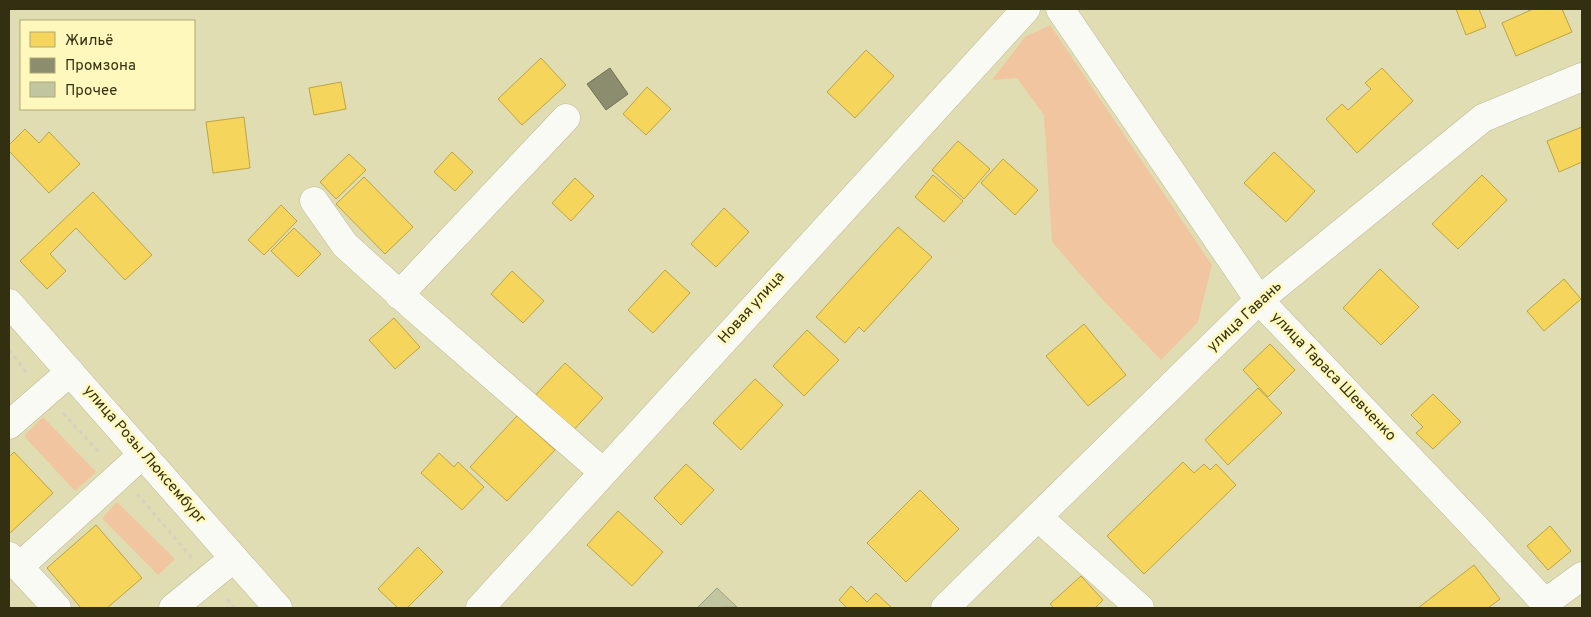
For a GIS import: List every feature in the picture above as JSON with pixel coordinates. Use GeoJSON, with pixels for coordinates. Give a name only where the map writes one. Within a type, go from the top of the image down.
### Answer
{"type":"FeatureCollection","features":[{"type":"Feature","properties":{"kind":"street","name":"Новая улица"},"geometry":{"type":"LineString","coordinates":[[480,608],[1026,9]]}},
{"type":"Feature","properties":{"kind":"street","name":"улица Тараса Шевченко"},"geometry":{"type":"LineString","coordinates":[[1060,9],[1259,300],[1474,526],[1545,606]]}},
{"type":"Feature","properties":{"kind":"street","name":"улица Гавань"},"geometry":{"type":"LineString","coordinates":[[945,608],[1039,518],[1259,300],[1483,118],[1582,77]]}},
{"type":"Feature","properties":{"kind":"street"},"geometry":{"type":"LineString","coordinates":[[399,294],[566,118]]}},
{"type":"Feature","properties":{"kind":"street"},"geometry":{"type":"LineString","coordinates":[[314,201],[345,245],[603,472]]}},
{"type":"Feature","properties":{"kind":"street","name":"улица Розы Люксембург"},"geometry":{"type":"LineString","coordinates":[[9,303],[278,608]]}},
{"type":"Feature","properties":{"kind":"street"},"geometry":{"type":"LineString","coordinates":[[9,425],[70,372]]}},
{"type":"Feature","properties":{"kind":"street"},"geometry":{"type":"LineString","coordinates":[[57,608],[14,562],[142,454]]}},
{"type":"Feature","properties":{"kind":"street"},"geometry":{"type":"LineString","coordinates":[[1039,518],[1140,608]]}},
{"type":"Feature","properties":{"kind":"street"},"geometry":{"type":"LineString","coordinates":[[173,608],[234,558]]}},
{"type":"Feature","properties":{"kind":"street"},"geometry":{"type":"LineString","coordinates":[[1545,606],[1582,576]]}},
{"type":"Feature","properties":{"kind":"shaded area"},"geometry":{"type":"Polygon","coordinates":[[[1050,25],[1212,265],[1198,322],[1161,360],[1101,298],[1052,242],[1044,115],[1017,78],[992,80],[1025,37],[1050,25]]]}},
{"type":"Feature","properties":{"kind":"shaded area"},"geometry":{"type":"Polygon","coordinates":[[[43,417],[96,472],[75,491],[24,436],[43,417]]]}},
{"type":"Feature","properties":{"kind":"shaded area"},"geometry":{"type":"Polygon","coordinates":[[[117,502],[175,559],[158,575],[102,518],[117,502]]]}},
{"type":"Feature","properties":{"kind":"building: Жильё"},"geometry":{"type":"Polygon","coordinates":[[[1456,9],[1479,9],[1486,27],[1466,35],[1456,9]]]}},
{"type":"Feature","properties":{"kind":"building: Жильё"},"geometry":{"type":"Polygon","coordinates":[[[1533,9],[1562,9],[1572,32],[1516,56],[1502,23],[1533,9]]]}},
{"type":"Feature","properties":{"kind":"building: Жильё"},"geometry":{"type":"Polygon","coordinates":[[[866,50],[894,76],[855,118],[827,92],[866,50]]]}},
{"type":"Feature","properties":{"kind":"building: Жильё"},"geometry":{"type":"Polygon","coordinates":[[[541,58],[566,85],[522,125],[498,99],[541,58]]]}},
{"type":"Feature","properties":{"kind":"building: Жильё"},"geometry":{"type":"Polygon","coordinates":[[[1382,68],[1413,101],[1357,153],[1326,119],[1342,104],[1348,110],[1371,89],[1365,83],[1382,68]]]}},
{"type":"Feature","properties":{"kind":"building: Жильё"},"geometry":{"type":"Polygon","coordinates":[[[341,82],[346,109],[314,115],[309,88],[341,82]]]}},
{"type":"Feature","properties":{"kind":"building: Жильё"},"geometry":{"type":"Polygon","coordinates":[[[647,87],[671,109],[646,135],[623,114],[647,87]]]}},
{"type":"Feature","properties":{"kind":"building: Жильё"},"geometry":{"type":"Polygon","coordinates":[[[244,117],[250,168],[213,173],[206,122],[244,117]]]}},
{"type":"Feature","properties":{"kind":"building: Жильё"},"geometry":{"type":"Polygon","coordinates":[[[1582,127],[1582,162],[1559,172],[1547,141],[1582,127]]]}},
{"type":"Feature","properties":{"kind":"building: Жильё"},"geometry":{"type":"Polygon","coordinates":[[[25,129],[39,143],[49,132],[80,164],[49,193],[9,151],[9,145],[25,129]]]}},
{"type":"Feature","properties":{"kind":"building: Жильё"},"geometry":{"type":"Polygon","coordinates":[[[958,141],[990,169],[964,199],[932,170],[958,141]]]}},
{"type":"Feature","properties":{"kind":"building: Жильё"},"geometry":{"type":"Polygon","coordinates":[[[452,152],[473,172],[455,191],[434,172],[452,152]]]}},
{"type":"Feature","properties":{"kind":"building: Жильё"},"geometry":{"type":"Polygon","coordinates":[[[1274,152],[1315,191],[1286,222],[1244,183],[1274,152]]]}},
{"type":"Feature","properties":{"kind":"building: Жильё"},"geometry":{"type":"Polygon","coordinates":[[[349,154],[366,170],[336,199],[320,182],[349,154]]]}},
{"type":"Feature","properties":{"kind":"building: Жильё"},"geometry":{"type":"Polygon","coordinates":[[[1003,159],[1038,190],[1015,215],[981,183],[1003,159]]]}},
{"type":"Feature","properties":{"kind":"building: Жильё"},"geometry":{"type":"Polygon","coordinates":[[[933,175],[963,201],[944,222],[915,197],[933,175]]]}},
{"type":"Feature","properties":{"kind":"building: Жильё"},"geometry":{"type":"Polygon","coordinates":[[[1482,175],[1507,200],[1458,249],[1432,224],[1482,175]]]}},
{"type":"Feature","properties":{"kind":"building: Жильё"},"geometry":{"type":"Polygon","coordinates":[[[364,177],[413,227],[385,254],[336,204],[364,177]]]}},
{"type":"Feature","properties":{"kind":"building: Жильё"},"geometry":{"type":"Polygon","coordinates":[[[575,178],[594,196],[571,221],[552,203],[575,178]]]}},
{"type":"Feature","properties":{"kind":"building: Жильё"},"geometry":{"type":"Polygon","coordinates":[[[93,192],[152,255],[125,280],[76,228],[50,254],[66,271],[47,289],[20,261],[93,192]]]}},
{"type":"Feature","properties":{"kind":"building: Жильё"},"geometry":{"type":"Polygon","coordinates":[[[281,205],[297,221],[264,255],[248,240],[281,205]]]}},
{"type":"Feature","properties":{"kind":"building: Жильё"},"geometry":{"type":"Polygon","coordinates":[[[724,208],[749,232],[716,267],[691,244],[724,208]]]}},
{"type":"Feature","properties":{"kind":"building: Жильё"},"geometry":{"type":"Polygon","coordinates":[[[898,227],[932,257],[864,332],[859,327],[845,343],[816,317],[898,227]]]}},
{"type":"Feature","properties":{"kind":"building: Жильё"},"geometry":{"type":"Polygon","coordinates":[[[294,228],[321,254],[298,277],[271,251],[294,228]]]}},
{"type":"Feature","properties":{"kind":"building: Жильё"},"geometry":{"type":"Polygon","coordinates":[[[1380,269],[1419,307],[1381,345],[1343,308],[1380,269]]]}},
{"type":"Feature","properties":{"kind":"building: Жильё"},"geometry":{"type":"Polygon","coordinates":[[[665,270],[690,293],[653,333],[628,310],[665,270]]]}},
{"type":"Feature","properties":{"kind":"building: Жильё"},"geometry":{"type":"Polygon","coordinates":[[[512,271],[544,301],[523,323],[491,294],[512,271]]]}},
{"type":"Feature","properties":{"kind":"building: Жильё"},"geometry":{"type":"Polygon","coordinates":[[[1564,279],[1581,299],[1544,331],[1527,311],[1564,279]]]}},
{"type":"Feature","properties":{"kind":"building: Жильё"},"geometry":{"type":"Polygon","coordinates":[[[394,318],[420,347],[395,369],[369,340],[394,318]]]}},
{"type":"Feature","properties":{"kind":"building: Жильё"},"geometry":{"type":"Polygon","coordinates":[[[1084,324],[1126,375],[1088,406],[1046,356],[1084,324]]]}},
{"type":"Feature","properties":{"kind":"building: Жильё"},"geometry":{"type":"Polygon","coordinates":[[[807,330],[839,360],[804,396],[773,366],[807,330]]]}},
{"type":"Feature","properties":{"kind":"building: Жильё"},"geometry":{"type":"Polygon","coordinates":[[[1270,344],[1295,370],[1268,397],[1243,370],[1270,344]]]}},
{"type":"Feature","properties":{"kind":"building: Жильё"},"geometry":{"type":"Polygon","coordinates":[[[565,363],[603,398],[570,434],[532,399],[565,363]]]}},
{"type":"Feature","properties":{"kind":"building: Жильё"},"geometry":{"type":"Polygon","coordinates":[[[755,379],[783,405],[741,450],[713,423],[755,379]]]}},
{"type":"Feature","properties":{"kind":"building: Жильё"},"geometry":{"type":"Polygon","coordinates":[[[1258,388],[1282,413],[1228,465],[1205,440],[1258,388]]]}},
{"type":"Feature","properties":{"kind":"building: Жильё"},"geometry":{"type":"Polygon","coordinates":[[[1433,394],[1461,422],[1433,449],[1416,433],[1423,427],[1411,415],[1433,394]]]}},
{"type":"Feature","properties":{"kind":"building: Жильё"},"geometry":{"type":"Polygon","coordinates":[[[517,416],[555,450],[507,501],[470,467],[517,416]]]}},
{"type":"Feature","properties":{"kind":"building: Жильё"},"geometry":{"type":"Polygon","coordinates":[[[14,452],[53,493],[9,534],[9,457],[14,452]]]}},
{"type":"Feature","properties":{"kind":"building: Жильё"},"geometry":{"type":"Polygon","coordinates":[[[439,453],[454,467],[458,462],[484,487],[462,510],[421,473],[439,453]]]}},
{"type":"Feature","properties":{"kind":"building: Жильё"},"geometry":{"type":"Polygon","coordinates":[[[1183,462],[1194,473],[1204,464],[1210,470],[1216,464],[1236,485],[1144,574],[1107,536],[1183,462]]]}},
{"type":"Feature","properties":{"kind":"building: Жильё"},"geometry":{"type":"Polygon","coordinates":[[[686,464],[714,490],[681,525],[654,498],[686,464]]]}},
{"type":"Feature","properties":{"kind":"building: Жильё"},"geometry":{"type":"Polygon","coordinates":[[[920,490],[959,529],[906,582],[867,543],[920,490]]]}},
{"type":"Feature","properties":{"kind":"building: Жильё"},"geometry":{"type":"Polygon","coordinates":[[[618,511],[663,552],[632,586],[587,545],[618,511]]]}},
{"type":"Feature","properties":{"kind":"building: Жильё"},"geometry":{"type":"Polygon","coordinates":[[[96,525],[142,578],[107,608],[81,608],[47,568],[96,525]]]}},
{"type":"Feature","properties":{"kind":"building: Жильё"},"geometry":{"type":"Polygon","coordinates":[[[1550,526],[1571,551],[1548,570],[1527,546],[1550,526]]]}},
{"type":"Feature","properties":{"kind":"building: Жильё"},"geometry":{"type":"Polygon","coordinates":[[[418,547],[443,572],[407,608],[398,608],[378,589],[418,547]]]}},
{"type":"Feature","properties":{"kind":"building: Жильё"},"geometry":{"type":"Polygon","coordinates":[[[1474,565],[1500,599],[1488,608],[1418,608],[1474,565]]]}},
{"type":"Feature","properties":{"kind":"building: Жильё"},"geometry":{"type":"Polygon","coordinates":[[[1081,576],[1103,600],[1095,608],[1054,608],[1050,604],[1081,576]]]}},
{"type":"Feature","properties":{"kind":"building: Жильё"},"geometry":{"type":"Polygon","coordinates":[[[851,586],[867,602],[876,593],[892,608],[847,608],[839,600],[851,586]]]}},
{"type":"Feature","properties":{"kind":"building: Промзона"},"geometry":{"type":"Polygon","coordinates":[[[610,68],[628,94],[606,110],[587,84],[610,68]]]}},
{"type":"Feature","properties":{"kind":"building: Прочее"},"geometry":{"type":"Polygon","coordinates":[[[717,588],[737,607],[697,608],[717,588]]]}}]}
